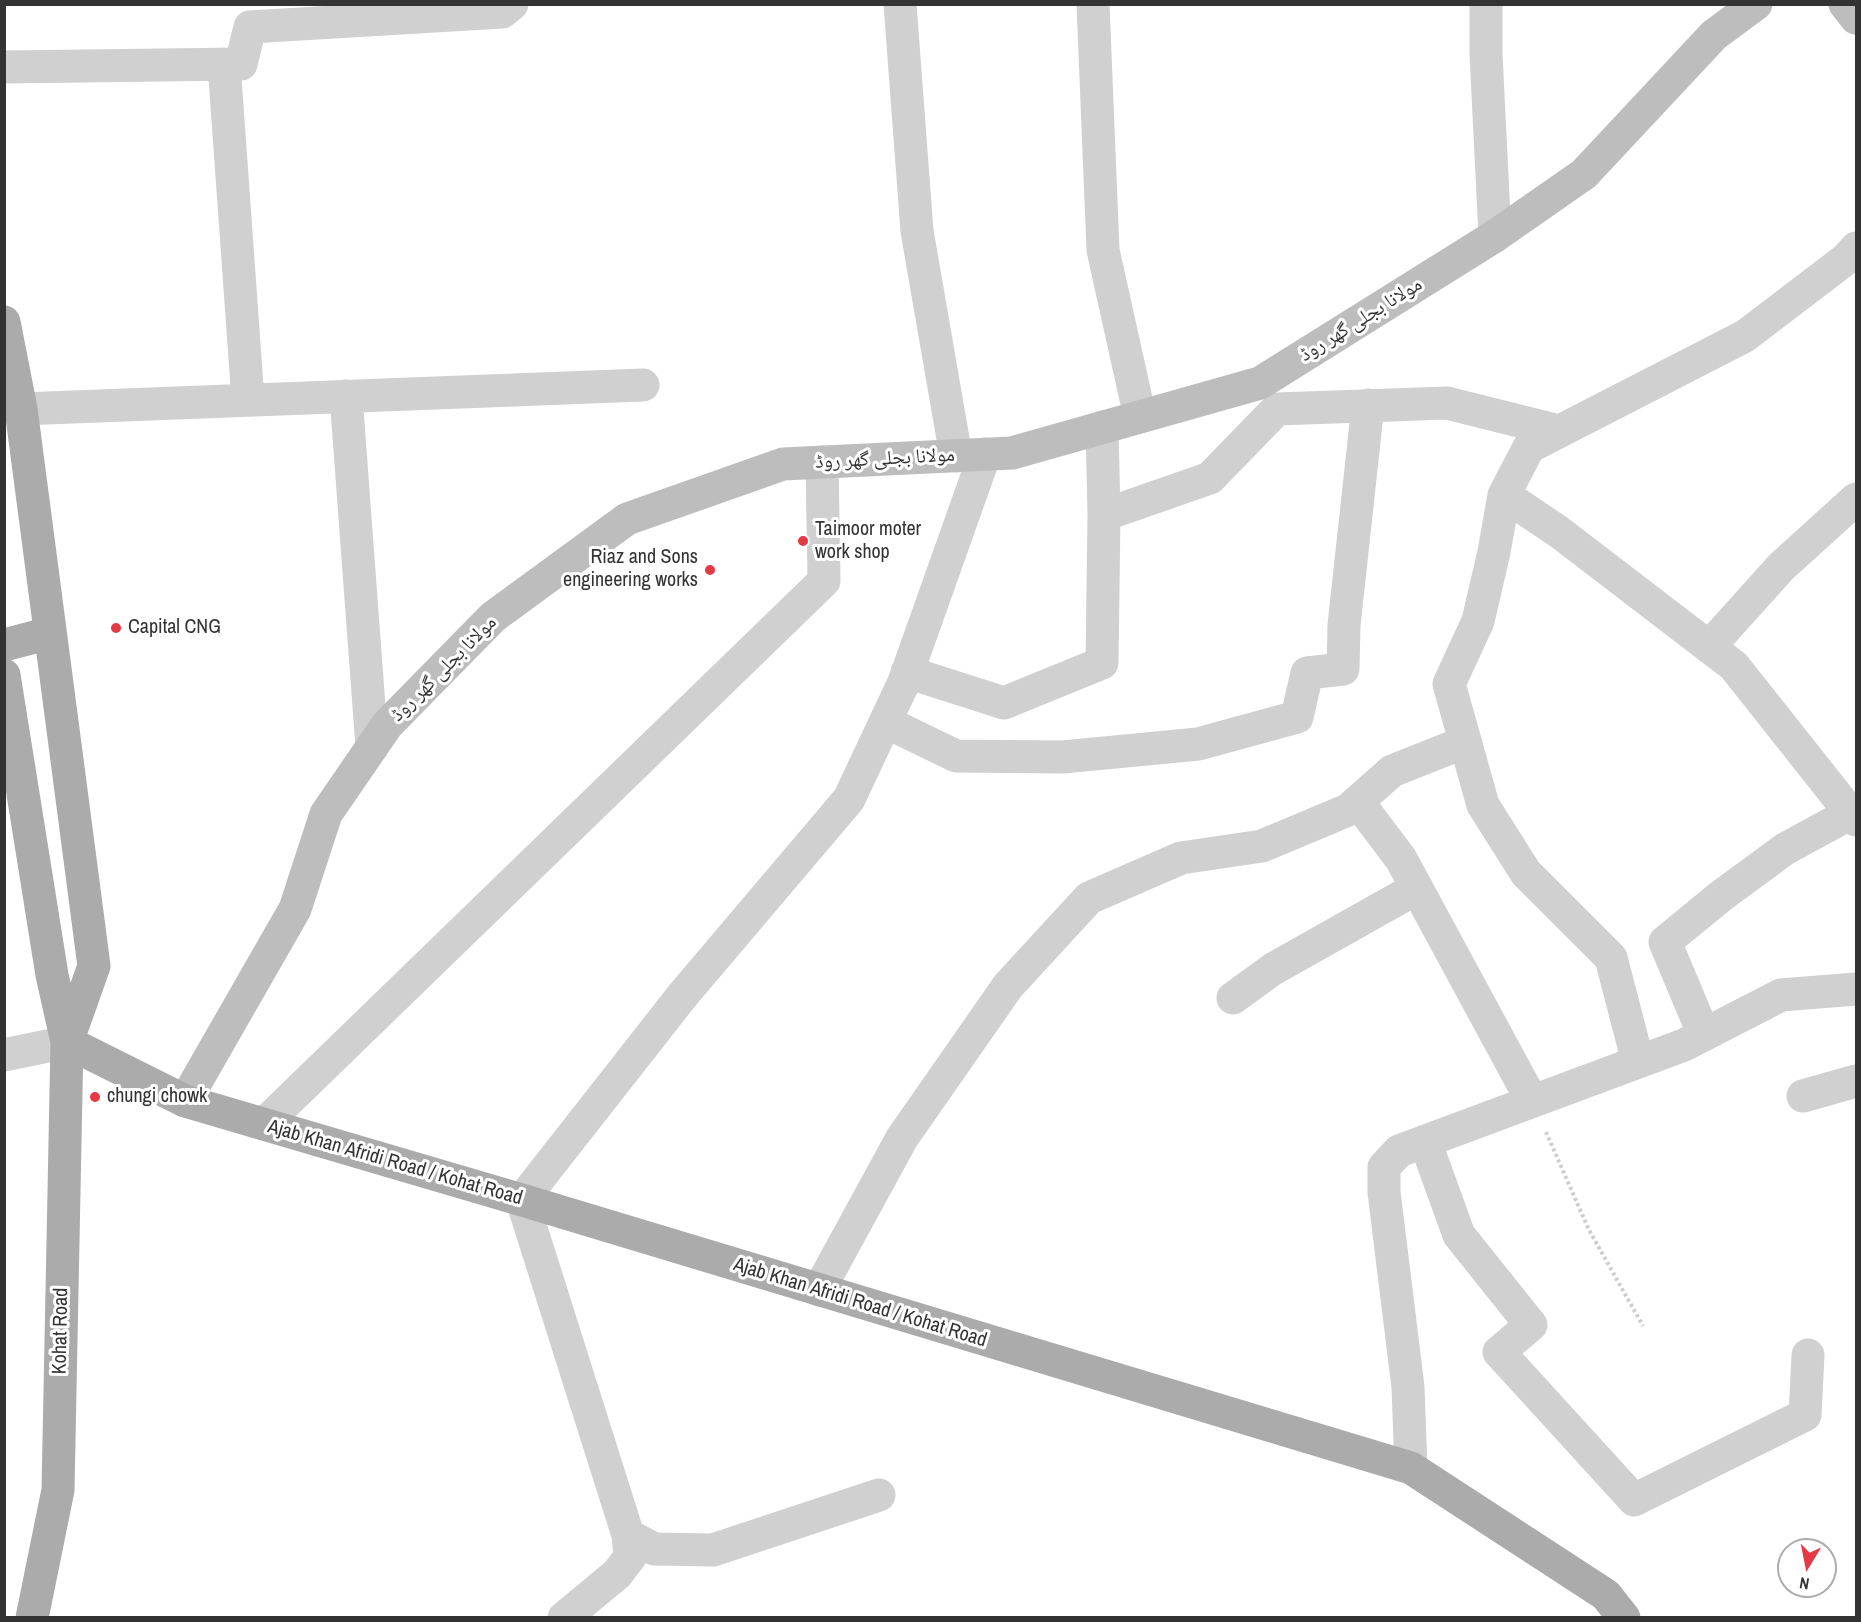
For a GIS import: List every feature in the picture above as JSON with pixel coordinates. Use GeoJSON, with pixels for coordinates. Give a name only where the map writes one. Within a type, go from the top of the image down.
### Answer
{"type":"FeatureCollection","features":[{"type":"Feature","properties":{"kind":"main road"},"geometry":{"type":"LineString","coordinates":[[4,322],[21,409],[94,966],[67,1042]]}},
{"type":"Feature","properties":{"kind":"main road"},"geometry":{"type":"LineString","coordinates":[[4,645],[50,633]]}},
{"type":"Feature","properties":{"kind":"main road"},"geometry":{"type":"LineString","coordinates":[[4,675],[52,975],[67,1042]]}},
{"type":"Feature","properties":{"kind":"main road","name":"Ajab Khan Afridi Road / Kohat Road"},"geometry":{"type":"LineString","coordinates":[[67,1042],[185,1101],[522,1200],[1411,1468],[1606,1595],[1624,1617]]}},
{"type":"Feature","properties":{"kind":"main road","name":"Kohat Road"},"geometry":{"type":"LineString","coordinates":[[32,1617],[58,1490],[67,1042]]}},
{"type":"Feature","properties":{"kind":"street"},"geometry":{"type":"LineString","coordinates":[[4,67],[241,64],[250,27],[502,12],[512,4]]}},
{"type":"Feature","properties":{"kind":"street"},"geometry":{"type":"LineString","coordinates":[[564,1617],[617,1574],[630,1557],[628,1535],[522,1200],[682,996],[849,799],[908,672],[970,455],[917,231],[900,4]]}},
{"type":"Feature","properties":{"kind":"street"},"geometry":{"type":"LineString","coordinates":[[1093,4],[1103,250],[1140,417]]}},
{"type":"Feature","properties":{"kind":"street"},"geometry":{"type":"LineString","coordinates":[[1486,4],[1486,54],[1495,236]]}},
{"type":"Feature","properties":{"kind":"street","name":"مولانا بجلی گھر روڈ"},"geometry":{"type":"LineString","coordinates":[[185,1101],[295,909],[326,814],[387,725],[493,618],[627,519],[783,464],[1012,453],[1260,383],[1495,236],[1584,174],[1714,35],[1756,4]]}},
{"type":"Feature","properties":{"kind":"street"},"geometry":{"type":"LineString","coordinates":[[1845,4],[1857,18]]}},
{"type":"Feature","properties":{"kind":"street"},"geometry":{"type":"LineString","coordinates":[[224,64],[248,400]]}},
{"type":"Feature","properties":{"kind":"street"},"geometry":{"type":"LineString","coordinates":[[1638,1062],[1611,958],[1526,873],[1483,805],[1449,684],[1478,621],[1504,495],[1528,447],[1745,336],[1846,259],[1857,248]]}},
{"type":"Feature","properties":{"kind":"street"},"geometry":{"type":"LineString","coordinates":[[21,409],[643,385]]}},
{"type":"Feature","properties":{"kind":"street"},"geometry":{"type":"LineString","coordinates":[[346,396],[372,747]]}},
{"type":"Feature","properties":{"kind":"street"},"geometry":{"type":"LineString","coordinates":[[1104,516],[1210,478],[1277,409],[1447,403],[1559,431]]}},
{"type":"Feature","properties":{"kind":"street"},"geometry":{"type":"LineString","coordinates":[[885,722],[956,756],[1064,758],[1198,744],[1297,717],[1307,673],[1343,669],[1344,625],[1368,405]]}},
{"type":"Feature","properties":{"kind":"street"},"geometry":{"type":"LineString","coordinates":[[908,672],[1004,703],[1102,663],[1104,516],[1102,427]]}},
{"type":"Feature","properties":{"kind":"street"},"geometry":{"type":"LineString","coordinates":[[264,1124],[825,581],[822,462]]}},
{"type":"Feature","properties":{"kind":"street"},"geometry":{"type":"LineString","coordinates":[[1504,495],[1559,532],[1734,666],[1854,817],[1785,849],[1721,896],[1665,942],[1704,1035]]}},
{"type":"Feature","properties":{"kind":"street"},"geometry":{"type":"LineString","coordinates":[[1709,646],[1781,567],[1857,499]]}},
{"type":"Feature","properties":{"kind":"street"},"geometry":{"type":"LineString","coordinates":[[819,1290],[902,1138],[1008,986],[1089,898],[1181,858],[1262,846],[1348,810],[1392,771],[1466,742]]}},
{"type":"Feature","properties":{"kind":"street"},"geometry":{"type":"LineString","coordinates":[[1358,801],[1401,860],[1532,1101]]}},
{"type":"Feature","properties":{"kind":"street"},"geometry":{"type":"LineString","coordinates":[[1233,998],[1274,969],[1417,888]]}},
{"type":"Feature","properties":{"kind":"street"},"geometry":{"type":"LineString","coordinates":[[1411,1468],[1408,1387],[1384,1192],[1384,1167],[1400,1150],[1684,1045],[1781,995],[1857,989]]}},
{"type":"Feature","properties":{"kind":"street"},"geometry":{"type":"LineString","coordinates":[[4,1055],[67,1042]]}},
{"type":"Feature","properties":{"kind":"street"},"geometry":{"type":"LineString","coordinates":[[1803,1096],[1857,1081]]}},
{"type":"Feature","properties":{"kind":"street"},"geometry":{"type":"LineString","coordinates":[[1425,1141],[1459,1235],[1531,1325],[1499,1352],[1634,1500],[1805,1415],[1808,1355]]}},
{"type":"Feature","properties":{"kind":"street"},"geometry":{"type":"LineString","coordinates":[[628,1535],[654,1549],[713,1550],[879,1495]]}},
{"type":"Feature","properties":{"kind":"path"},"geometry":{"type":"LineString","coordinates":[[1532,1101],[1589,1230],[1643,1326]]}},
{"type":"Feature","properties":{"kind":"place","name":"Taimoor moter work shop"},"geometry":{"type":"Point","coordinates":[803,541]}},
{"type":"Feature","properties":{"kind":"place","name":"Riaz and Sons engineering works"},"geometry":{"type":"Point","coordinates":[710,570]}},
{"type":"Feature","properties":{"kind":"place","name":"Capital CNG"},"geometry":{"type":"Point","coordinates":[116,628]}},
{"type":"Feature","properties":{"kind":"place","name":"chungi chowk"},"geometry":{"type":"Point","coordinates":[95,1097]}}]}
